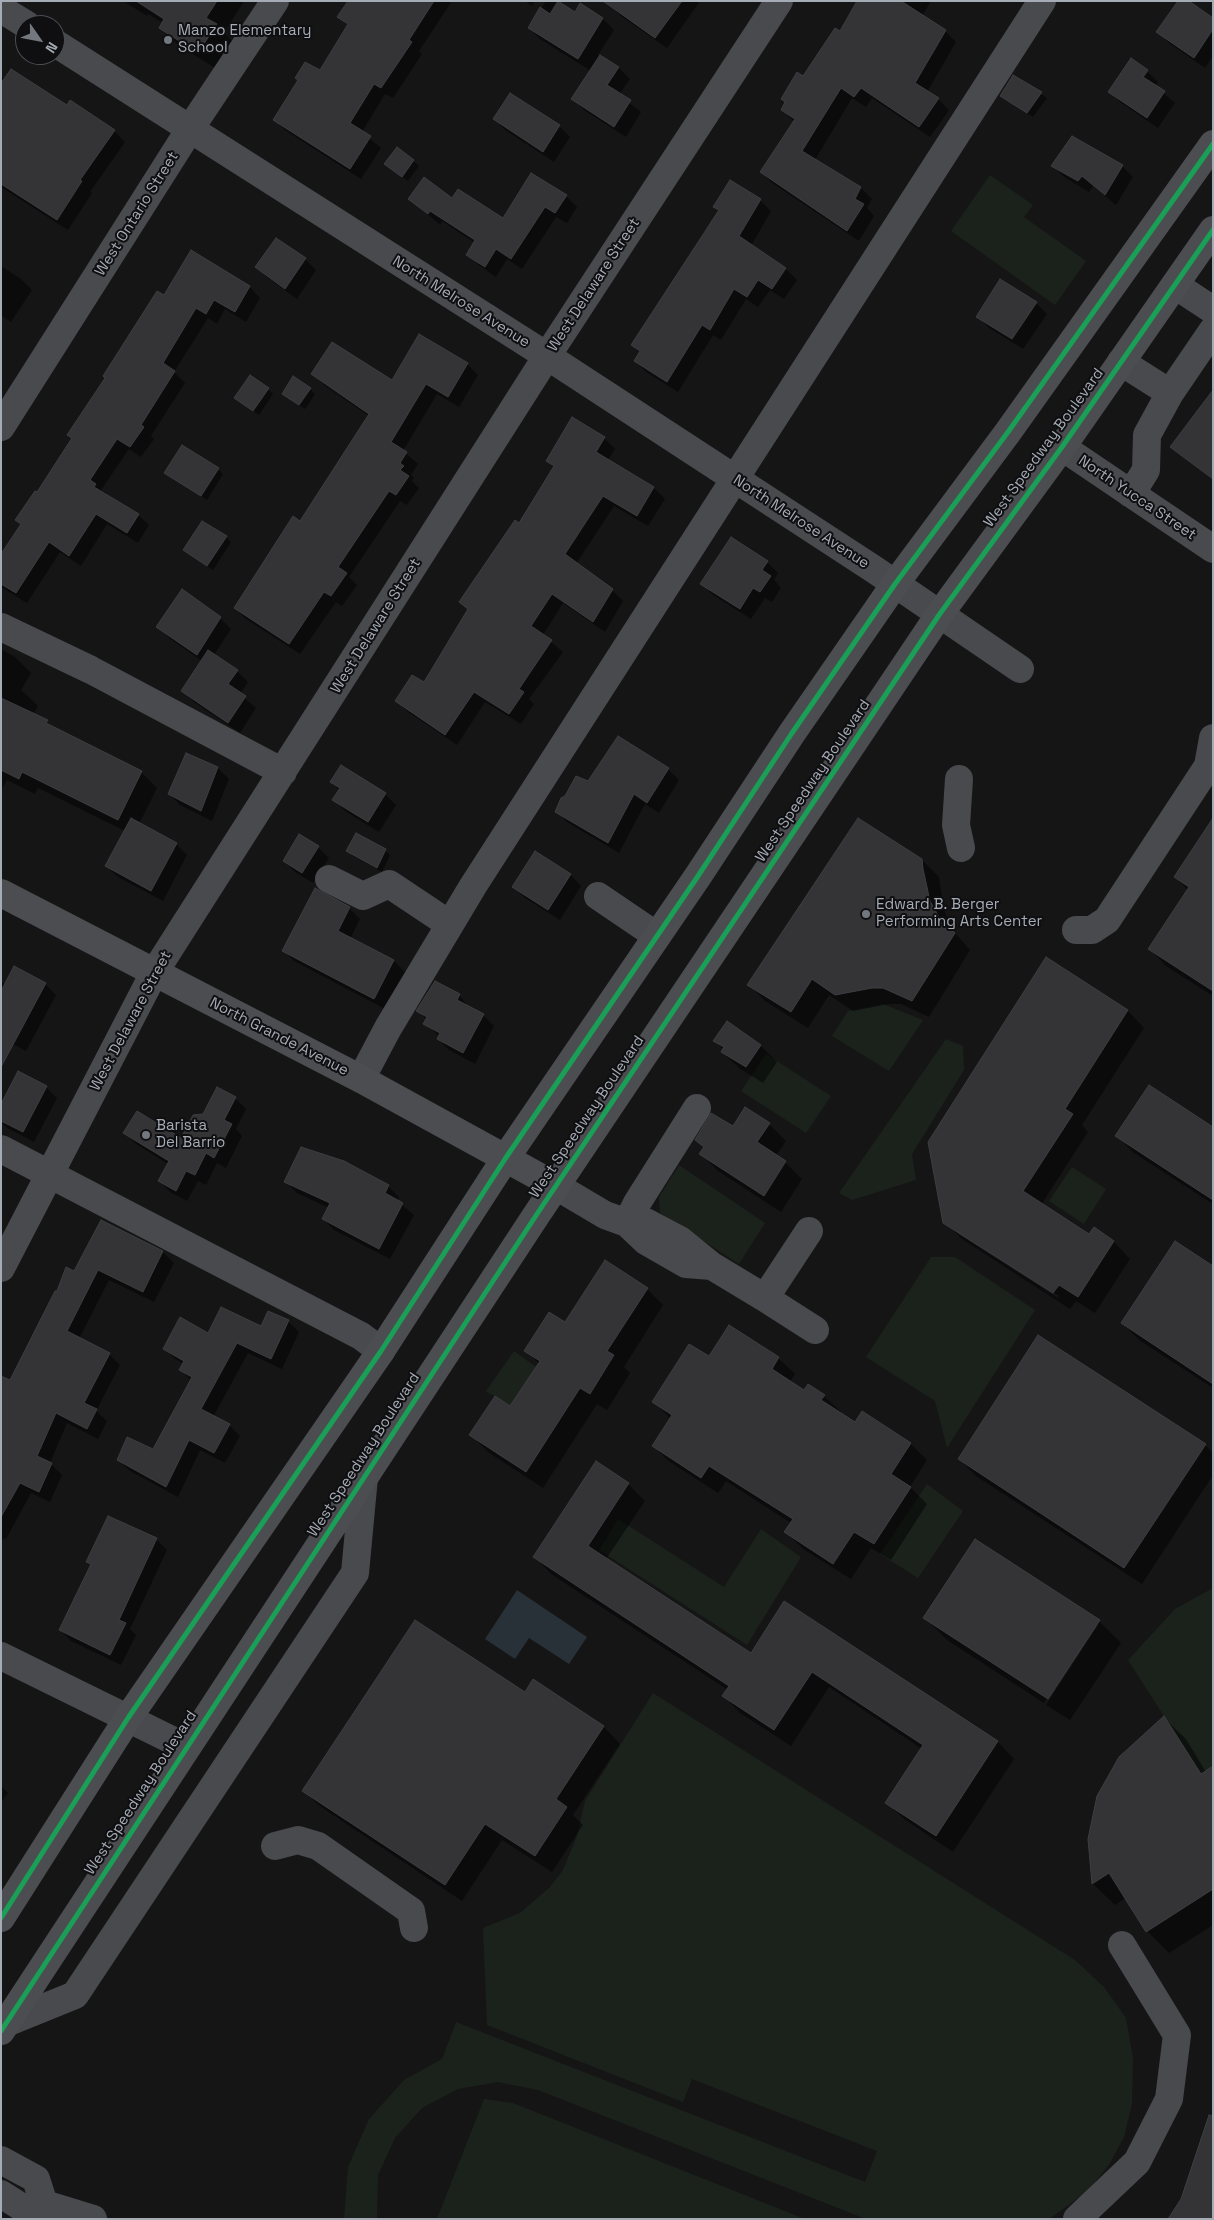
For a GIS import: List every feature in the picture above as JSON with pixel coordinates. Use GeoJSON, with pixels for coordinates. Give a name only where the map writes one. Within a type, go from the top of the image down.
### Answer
{"type":"FeatureCollection","features":[{"type":"Feature","properties":{"kind":"main road"},"geometry":{"type":"LineString","coordinates":[[1,1918],[128,1718],[381,1351],[505,1159],[792,733],[895,584],[1008,432],[1213,144]]}},
{"type":"Feature","properties":{"kind":"main road","name":"West Speedway Boulevard"},"geometry":{"type":"LineString","coordinates":[[4,2027],[556,1186],[939,615],[1062,447],[1213,230]]}},
{"type":"Feature","properties":{"kind":"main road","name":"North Grande Avenue"},"geometry":{"type":"LineString","coordinates":[[1,893],[361,1079],[556,1186]]}},
{"type":"Feature","properties":{"kind":"street","name":"West Ontario Street"},"geometry":{"type":"LineString","coordinates":[[1,427],[190,130],[275,1]]}},
{"type":"Feature","properties":{"kind":"street","name":"West Delaware Street"},"geometry":{"type":"LineString","coordinates":[[1,1268],[154,973],[547,356],[779,1]]}},
{"type":"Feature","properties":{"kind":"street"},"geometry":{"type":"LineString","coordinates":[[361,1079],[388,1028],[449,924],[1042,1]]}},
{"type":"Feature","properties":{"kind":"street"},"geometry":{"type":"LineString","coordinates":[[1,9],[15,18]]}},
{"type":"Feature","properties":{"kind":"street","name":"North Melrose Avenue"},"geometry":{"type":"LineString","coordinates":[[65,49],[547,356],[895,584],[1020,669]]}},
{"type":"Feature","properties":{"kind":"street"},"geometry":{"type":"LineString","coordinates":[[1175,284],[1213,310]]}},
{"type":"Feature","properties":{"kind":"street"},"geometry":{"type":"LineString","coordinates":[[1131,494],[1146,470],[1147,435],[1170,393],[1213,330]]}},
{"type":"Feature","properties":{"kind":"street"},"geometry":{"type":"LineString","coordinates":[[1121,362],[1170,393]]}},
{"type":"Feature","properties":{"kind":"street","name":"North Yucca Street"},"geometry":{"type":"LineString","coordinates":[[1062,447],[1213,549]]}},
{"type":"Feature","properties":{"kind":"street"},"geometry":{"type":"LineString","coordinates":[[1,627],[91,670],[283,772]]}},
{"type":"Feature","properties":{"kind":"street"},"geometry":{"type":"LineString","coordinates":[[1076,930],[1092,930],[1107,920],[1208,766],[1213,738]]}},
{"type":"Feature","properties":{"kind":"street"},"geometry":{"type":"LineString","coordinates":[[959,779],[956,824],[962,848]]}},
{"type":"Feature","properties":{"kind":"street"},"geometry":{"type":"LineString","coordinates":[[329,879],[363,896],[389,884],[449,924]]}},
{"type":"Feature","properties":{"kind":"street"},"geometry":{"type":"LineString","coordinates":[[598,896],[657,936]]}},
{"type":"Feature","properties":{"kind":"street"},"geometry":{"type":"LineString","coordinates":[[627,1223],[636,1203],[698,1108]]}},
{"type":"Feature","properties":{"kind":"street"},"geometry":{"type":"LineString","coordinates":[[1,1150],[361,1336],[381,1351]]}},
{"type":"Feature","properties":{"kind":"street"},"geometry":{"type":"LineString","coordinates":[[556,1186],[605,1215],[627,1223],[646,1241],[686,1264],[712,1266],[815,1330]]}},
{"type":"Feature","properties":{"kind":"street"},"geometry":{"type":"LineString","coordinates":[[765,1298],[809,1231]]}},
{"type":"Feature","properties":{"kind":"street"},"geometry":{"type":"LineString","coordinates":[[4,2027],[75,1995],[355,1573],[364,1478]]}},
{"type":"Feature","properties":{"kind":"street"},"geometry":{"type":"LineString","coordinates":[[1,1656],[186,1747]]}},
{"type":"Feature","properties":{"kind":"street"},"geometry":{"type":"LineString","coordinates":[[275,1846],[298,1840],[318,1846],[411,1911],[414,1928]]}},
{"type":"Feature","properties":{"kind":"street"},"geometry":{"type":"LineString","coordinates":[[1077,2219],[1137,2162],[1169,2099],[1177,2035],[1122,1945]]}},
{"type":"Feature","properties":{"kind":"street"},"geometry":{"type":"LineString","coordinates":[[1,2160],[36,2179],[44,2204]]}},
{"type":"Feature","properties":{"kind":"street"},"geometry":{"type":"LineString","coordinates":[[1,2194],[23,2208],[44,2204],[93,2219]]}},
{"type":"Feature","properties":{"kind":"shaded area"},"geometry":{"type":"Polygon","coordinates":[[[990,175],[1033,205],[1024,217],[1086,261],[1055,305],[951,231],[990,175]]]}},
{"type":"Feature","properties":{"kind":"shaded area"},"geometry":{"type":"Polygon","coordinates":[[[883,1004],[923,1020],[889,1071],[832,1036],[848,1011],[883,1004]]]}},
{"type":"Feature","properties":{"kind":"shaded area"},"geometry":{"type":"Polygon","coordinates":[[[946,1039],[963,1046],[964,1070],[912,1154],[916,1180],[852,1200],[839,1193],[946,1039]]]}},
{"type":"Feature","properties":{"kind":"shaded area"},"geometry":{"type":"Polygon","coordinates":[[[766,1054],[831,1096],[806,1133],[741,1091],[766,1054]]]}},
{"type":"Feature","properties":{"kind":"shaded area"},"geometry":{"type":"Polygon","coordinates":[[[679,1165],[765,1223],[739,1264],[660,1213],[659,1197],[679,1165]]]}},
{"type":"Feature","properties":{"kind":"shaded area"},"geometry":{"type":"Polygon","coordinates":[[[1072,1167],[1106,1189],[1084,1224],[1049,1201],[1072,1167]]]}},
{"type":"Feature","properties":{"kind":"shaded area"},"geometry":{"type":"Polygon","coordinates":[[[931,1257],[955,1257],[1035,1310],[947,1448],[935,1401],[866,1357],[931,1257]]]}},
{"type":"Feature","properties":{"kind":"shaded area"},"geometry":{"type":"Polygon","coordinates":[[[514,1351],[536,1367],[510,1406],[486,1391],[514,1351]]]}},
{"type":"Feature","properties":{"kind":"shaded area"},"geometry":{"type":"Polygon","coordinates":[[[927,1484],[963,1511],[918,1578],[880,1554],[927,1484]]]}},
{"type":"Feature","properties":{"kind":"shaded area"},"geometry":{"type":"Polygon","coordinates":[[[618,1519],[724,1587],[761,1529],[801,1557],[747,1645],[599,1550],[618,1519]]]}},
{"type":"Feature","properties":{"kind":"shaded area"},"geometry":{"type":"Polygon","coordinates":[[[1213,1588],[1213,1766],[1201,1774],[1128,1660],[1175,1609],[1213,1588]]]}},
{"type":"Feature","properties":{"kind":"shaded area"},"geometry":{"type":"Polygon","coordinates":[[[517,1590],[587,1637],[569,1664],[529,1638],[515,1659],[485,1639],[517,1590]]]}},
{"type":"Feature","properties":{"kind":"shaded area"},"geometry":{"type":"Polygon","coordinates":[[[653,1693],[1075,1960],[1104,1987],[1126,2018],[1133,2058],[1132,2104],[1124,2137],[1110,2163],[1088,2191],[1049,2219],[866,2219],[538,2090],[498,2082],[458,2089],[422,2108],[395,2138],[378,2175],[377,2219],[344,2219],[348,2167],[369,2119],[404,2080],[442,2059],[456,2022],[865,2182],[877,2151],[692,2079],[683,2102],[487,2025],[483,1928],[520,1913],[550,1887],[563,1870],[577,1836],[585,1801],[653,1693]]]}},
{"type":"Feature","properties":{"kind":"shaded area"},"geometry":{"type":"Polygon","coordinates":[[[484,2099],[513,2103],[805,2219],[437,2219],[484,2099]]]}},
{"type":"Feature","properties":{"kind":"building"},"geometry":{"type":"Polygon","coordinates":[[[136,1],[217,1],[206,18],[217,24],[198,53],[159,28],[164,19],[136,1]]]}},
{"type":"Feature","properties":{"kind":"building"},"geometry":{"type":"Polygon","coordinates":[[[348,1],[434,1],[409,40],[412,42],[381,88],[374,84],[350,123],[371,136],[350,169],[273,120],[298,80],[295,78],[305,62],[320,70],[348,24],[337,17],[348,1]]]}},
{"type":"Feature","properties":{"kind":"building"},"geometry":{"type":"Polygon","coordinates":[[[558,1],[575,12],[580,3],[603,18],[578,59],[528,28],[540,7],[550,14],[558,1]]]}},
{"type":"Feature","properties":{"kind":"building"},"geometry":{"type":"Polygon","coordinates":[[[603,1],[682,1],[655,38],[603,1]]]}},
{"type":"Feature","properties":{"kind":"building"},"geometry":{"type":"Polygon","coordinates":[[[857,1],[901,1],[946,30],[915,83],[939,98],[919,127],[861,88],[854,97],[841,88],[802,151],[861,187],[855,199],[864,204],[847,231],[760,172],[795,119],[781,110],[785,102],[781,99],[797,72],[803,76],[835,28],[840,31],[857,1]]]}},
{"type":"Feature","properties":{"kind":"building"},"geometry":{"type":"Polygon","coordinates":[[[1178,1],[1189,1],[1213,18],[1213,29],[1194,58],[1156,32],[1178,1]]]}},
{"type":"Feature","properties":{"kind":"building"},"geometry":{"type":"Polygon","coordinates":[[[600,55],[619,67],[607,85],[631,100],[614,127],[571,99],[600,55]]]}},
{"type":"Feature","properties":{"kind":"building"},"geometry":{"type":"Polygon","coordinates":[[[1131,58],[1148,70],[1143,77],[1165,91],[1147,118],[1108,92],[1131,58]]]}},
{"type":"Feature","properties":{"kind":"building"},"geometry":{"type":"Polygon","coordinates":[[[11,69],[67,105],[70,100],[115,130],[80,180],[82,181],[57,220],[1,184],[1,83],[11,69]]]}},
{"type":"Feature","properties":{"kind":"building"},"geometry":{"type":"Polygon","coordinates":[[[1013,75],[1042,92],[1027,113],[1000,96],[1013,75]]]}},
{"type":"Feature","properties":{"kind":"building"},"geometry":{"type":"Polygon","coordinates":[[[510,93],[560,125],[543,152],[493,119],[510,93]]]}},
{"type":"Feature","properties":{"kind":"building"},"geometry":{"type":"Polygon","coordinates":[[[1072,136],[1123,165],[1105,195],[1082,176],[1078,181],[1051,166],[1072,136]]]}},
{"type":"Feature","properties":{"kind":"building"},"geometry":{"type":"Polygon","coordinates":[[[397,147],[414,160],[402,177],[384,164],[397,147]]]}},
{"type":"Feature","properties":{"kind":"building"},"geometry":{"type":"Polygon","coordinates":[[[531,173],[567,195],[555,213],[545,207],[511,259],[496,249],[485,267],[466,255],[475,240],[430,211],[428,214],[408,199],[424,177],[452,198],[458,189],[503,218],[531,173]]]}},
{"type":"Feature","properties":{"kind":"building"},"geometry":{"type":"Polygon","coordinates":[[[730,180],[761,199],[739,236],[786,268],[772,289],[758,280],[747,297],[734,289],[710,330],[702,325],[667,382],[634,361],[640,351],[631,345],[719,210],[713,207],[730,180]]]}},
{"type":"Feature","properties":{"kind":"building"},"geometry":{"type":"Polygon","coordinates":[[[276,238],[306,258],[285,289],[255,267],[276,238]]]}},
{"type":"Feature","properties":{"kind":"building"},"geometry":{"type":"Polygon","coordinates":[[[191,250],[250,286],[235,312],[214,300],[206,314],[196,308],[163,363],[175,371],[141,425],[144,427],[130,447],[117,439],[90,480],[96,484],[94,487],[139,514],[127,533],[96,514],[69,556],[49,542],[16,593],[1,584],[1,554],[21,524],[15,520],[35,491],[37,492],[72,438],[67,435],[105,378],[103,376],[157,291],[164,295],[191,250]]]}},
{"type":"Feature","properties":{"kind":"building"},"geometry":{"type":"Polygon","coordinates":[[[1000,279],[1037,302],[1012,339],[976,317],[1000,279]]]}},
{"type":"Feature","properties":{"kind":"building"},"geometry":{"type":"Polygon","coordinates":[[[419,334],[468,363],[448,397],[426,384],[391,442],[407,452],[400,463],[404,466],[400,470],[409,476],[396,495],[389,491],[338,567],[347,573],[331,596],[324,592],[289,644],[234,608],[293,516],[300,521],[369,414],[311,374],[332,342],[392,380],[419,334]]]}},
{"type":"Feature","properties":{"kind":"building"},"geometry":{"type":"Polygon","coordinates":[[[250,375],[269,388],[253,411],[234,398],[250,375]]]}},
{"type":"Feature","properties":{"kind":"building"},"geometry":{"type":"Polygon","coordinates":[[[293,376],[311,388],[299,405],[282,394],[293,376]]]}},
{"type":"Feature","properties":{"kind":"building"},"geometry":{"type":"Polygon","coordinates":[[[1213,390],[1213,479],[1170,447],[1213,390]]]}},
{"type":"Feature","properties":{"kind":"building"},"geometry":{"type":"Polygon","coordinates":[[[572,417],[605,437],[596,452],[654,487],[637,516],[603,496],[565,554],[613,589],[593,622],[552,594],[531,626],[552,640],[519,689],[524,692],[509,714],[474,692],[445,735],[395,701],[412,675],[424,682],[468,609],[459,602],[515,520],[519,523],[554,466],[546,461],[572,417]]]}},
{"type":"Feature","properties":{"kind":"building"},"geometry":{"type":"Polygon","coordinates":[[[182,445],[219,468],[201,496],[164,473],[182,445]]]}},
{"type":"Feature","properties":{"kind":"building"},"geometry":{"type":"Polygon","coordinates":[[[202,521],[227,536],[207,566],[183,550],[202,521]]]}},
{"type":"Feature","properties":{"kind":"building"},"geometry":{"type":"Polygon","coordinates":[[[731,537],[768,561],[762,570],[771,576],[760,592],[753,588],[740,609],[700,584],[731,537]]]}},
{"type":"Feature","properties":{"kind":"building"},"geometry":{"type":"Polygon","coordinates":[[[182,589],[221,617],[197,655],[156,627],[182,589]]]}},
{"type":"Feature","properties":{"kind":"building"},"geometry":{"type":"Polygon","coordinates":[[[208,650],[238,670],[228,684],[246,696],[228,723],[181,691],[208,650]]]}},
{"type":"Feature","properties":{"kind":"building"},"geometry":{"type":"Polygon","coordinates":[[[1,698],[48,720],[46,723],[142,771],[118,820],[22,772],[19,779],[1,770],[1,698]]]}},
{"type":"Feature","properties":{"kind":"building"},"geometry":{"type":"Polygon","coordinates":[[[618,736],[669,768],[647,803],[634,794],[608,843],[555,812],[561,798],[565,796],[576,776],[588,781],[618,736]]]}},
{"type":"Feature","properties":{"kind":"building"},"geometry":{"type":"Polygon","coordinates":[[[186,753],[218,767],[201,811],[168,794],[186,753]]]}},
{"type":"Feature","properties":{"kind":"building"},"geometry":{"type":"Polygon","coordinates":[[[341,765],[386,793],[368,822],[332,800],[340,788],[330,782],[341,765]]]}},
{"type":"Feature","properties":{"kind":"building"},"geometry":{"type":"Polygon","coordinates":[[[131,818],[177,843],[151,891],[105,866],[131,818]]]}},
{"type":"Feature","properties":{"kind":"building","name":"Edward B. Berger Performing Arts Center"},"geometry":{"type":"Polygon","coordinates":[[[858,818],[922,859],[930,901],[939,917],[955,933],[912,1001],[883,988],[872,988],[835,995],[812,979],[791,1012],[747,985],[858,818]]]}},
{"type":"Feature","properties":{"kind":"building"},"geometry":{"type":"Polygon","coordinates":[[[1213,818],[1213,991],[1148,949],[1189,887],[1174,877],[1213,818]]]}},
{"type":"Feature","properties":{"kind":"building"},"geometry":{"type":"Polygon","coordinates":[[[356,833],[386,849],[377,868],[346,851],[356,833]]]}},
{"type":"Feature","properties":{"kind":"building"},"geometry":{"type":"Polygon","coordinates":[[[299,834],[319,846],[302,873],[283,861],[299,834]]]}},
{"type":"Feature","properties":{"kind":"building"},"geometry":{"type":"Polygon","coordinates":[[[535,851],[571,874],[548,910],[512,887],[535,851]]]}},
{"type":"Feature","properties":{"kind":"building"},"geometry":{"type":"Polygon","coordinates":[[[315,888],[350,907],[338,931],[394,960],[374,999],[282,951],[315,888]]]}},
{"type":"Feature","properties":{"kind":"building"},"geometry":{"type":"Polygon","coordinates":[[[1046,957],[1128,1010],[1065,1109],[1073,1114],[1023,1191],[1089,1234],[1094,1227],[1114,1241],[1078,1297],[1059,1285],[1053,1293],[943,1223],[928,1142],[1046,957]]]}},
{"type":"Feature","properties":{"kind":"building"},"geometry":{"type":"Polygon","coordinates":[[[14,966],[46,983],[1,1067],[1,991],[14,966]]]}},
{"type":"Feature","properties":{"kind":"building"},"geometry":{"type":"Polygon","coordinates":[[[435,981],[460,994],[457,1000],[484,1014],[463,1053],[437,1039],[440,1033],[423,1024],[427,1017],[416,1011],[435,981]]]}},
{"type":"Feature","properties":{"kind":"building"},"geometry":{"type":"Polygon","coordinates":[[[727,1021],[761,1045],[746,1067],[721,1052],[724,1047],[713,1041],[727,1021]]]}},
{"type":"Feature","properties":{"kind":"building"},"geometry":{"type":"Polygon","coordinates":[[[18,1071],[47,1086],[23,1132],[1,1121],[1,1104],[18,1071]]]}},
{"type":"Feature","properties":{"kind":"building"},"geometry":{"type":"Polygon","coordinates":[[[1149,1085],[1213,1127],[1213,1200],[1115,1136],[1149,1085]]]}},
{"type":"Feature","properties":{"kind":"building"},"geometry":{"type":"Polygon","coordinates":[[[217,1087],[236,1097],[224,1120],[232,1124],[214,1158],[206,1153],[195,1175],[186,1171],[176,1191],[158,1181],[169,1161],[123,1133],[137,1111],[181,1138],[193,1115],[203,1114],[217,1087]]]}},
{"type":"Feature","properties":{"kind":"building"},"geometry":{"type":"Polygon","coordinates":[[[745,1107],[770,1123],[757,1142],[786,1161],[764,1196],[699,1154],[704,1147],[695,1140],[711,1113],[733,1126],[745,1107]]]}},
{"type":"Feature","properties":{"kind":"building"},"geometry":{"type":"Polygon","coordinates":[[[301,1147],[344,1161],[389,1185],[385,1193],[403,1203],[379,1249],[322,1219],[330,1203],[284,1182],[301,1147]]]}},
{"type":"Feature","properties":{"kind":"building"},"geometry":{"type":"Polygon","coordinates":[[[101,1220],[163,1251],[143,1292],[98,1270],[67,1331],[110,1353],[84,1403],[97,1409],[87,1429],[56,1413],[37,1456],[52,1463],[39,1492],[20,1483],[1,1517],[1,1376],[10,1380],[55,1291],[57,1291],[66,1267],[74,1271],[101,1220]]]}},
{"type":"Feature","properties":{"kind":"building"},"geometry":{"type":"Polygon","coordinates":[[[1175,1241],[1213,1266],[1213,1384],[1121,1323],[1175,1241]]]}},
{"type":"Feature","properties":{"kind":"building"},"geometry":{"type":"Polygon","coordinates":[[[605,1260],[648,1288],[607,1351],[614,1355],[590,1394],[580,1388],[526,1472],[469,1435],[495,1396],[510,1406],[540,1361],[524,1351],[549,1312],[565,1322],[605,1260]]]}},
{"type":"Feature","properties":{"kind":"building"},"geometry":{"type":"Polygon","coordinates":[[[221,1307],[261,1326],[268,1311],[289,1320],[271,1359],[237,1343],[201,1409],[230,1424],[214,1453],[189,1440],[166,1487],[117,1460],[127,1437],[153,1449],[192,1377],[179,1370],[184,1361],[163,1349],[180,1317],[208,1333],[221,1307]]]}},
{"type":"Feature","properties":{"kind":"building"},"geometry":{"type":"Polygon","coordinates":[[[729,1325],[779,1357],[772,1369],[804,1390],[808,1384],[825,1395],[821,1400],[855,1422],[862,1411],[911,1443],[891,1474],[911,1487],[874,1544],[854,1532],[833,1564],[784,1532],[793,1519],[709,1466],[701,1478],[652,1446],[672,1415],[652,1402],[689,1344],[709,1356],[729,1325]]]}},
{"type":"Feature","properties":{"kind":"building"},"geometry":{"type":"Polygon","coordinates":[[[1038,1335],[1206,1444],[1124,1568],[958,1459],[1038,1335]]]}},
{"type":"Feature","properties":{"kind":"building"},"geometry":{"type":"Polygon","coordinates":[[[596,1461],[629,1483],[588,1546],[751,1653],[784,1601],[998,1741],[936,1836],[885,1803],[923,1745],[812,1672],[774,1730],[722,1696],[729,1686],[533,1557],[596,1461]]]}},
{"type":"Feature","properties":{"kind":"building"},"geometry":{"type":"Polygon","coordinates":[[[108,1516],[157,1538],[119,1620],[126,1623],[110,1655],[59,1630],[91,1564],[86,1562],[108,1516]]]}},
{"type":"Feature","properties":{"kind":"building"},"geometry":{"type":"Polygon","coordinates":[[[975,1539],[1100,1620],[1048,1699],[923,1618],[975,1539]]]}},
{"type":"Feature","properties":{"kind":"building"},"geometry":{"type":"Polygon","coordinates":[[[415,1620],[525,1692],[533,1679],[604,1726],[556,1799],[567,1807],[535,1856],[485,1824],[445,1885],[302,1791],[415,1620]]]}},
{"type":"Feature","properties":{"kind":"building"},"geometry":{"type":"Polygon","coordinates":[[[1164,1716],[1201,1774],[1213,1766],[1213,1889],[1146,1932],[1109,1873],[1092,1884],[1088,1839],[1097,1796],[1119,1757],[1164,1716]]]}},
{"type":"Feature","properties":{"kind":"building"},"geometry":{"type":"Polygon","coordinates":[[[1209,2115],[1213,2116],[1213,2219],[1168,2219],[1181,2199],[1209,2115]]]}},
{"type":"Feature","properties":{"kind":"cycle path"},"geometry":{"type":"LineString","coordinates":[[1,1918],[128,1718],[381,1351],[505,1159],[698,876],[792,733],[895,584],[1008,432],[1213,144]]}},
{"type":"Feature","properties":{"kind":"cycle path"},"geometry":{"type":"LineString","coordinates":[[1,2031],[537,1214],[939,615],[1062,447],[1213,230]]}},
{"type":"Feature","properties":{"kind":"place","name":"Manzo Elementary School"},"geometry":{"type":"Point","coordinates":[168,40]}},
{"type":"Feature","properties":{"kind":"place","name":"Edward B. Berger Performing Arts Center"},"geometry":{"type":"Point","coordinates":[866,914]}},
{"type":"Feature","properties":{"kind":"place","name":"Barista Del Barrio"},"geometry":{"type":"Point","coordinates":[146,1135]}}]}
